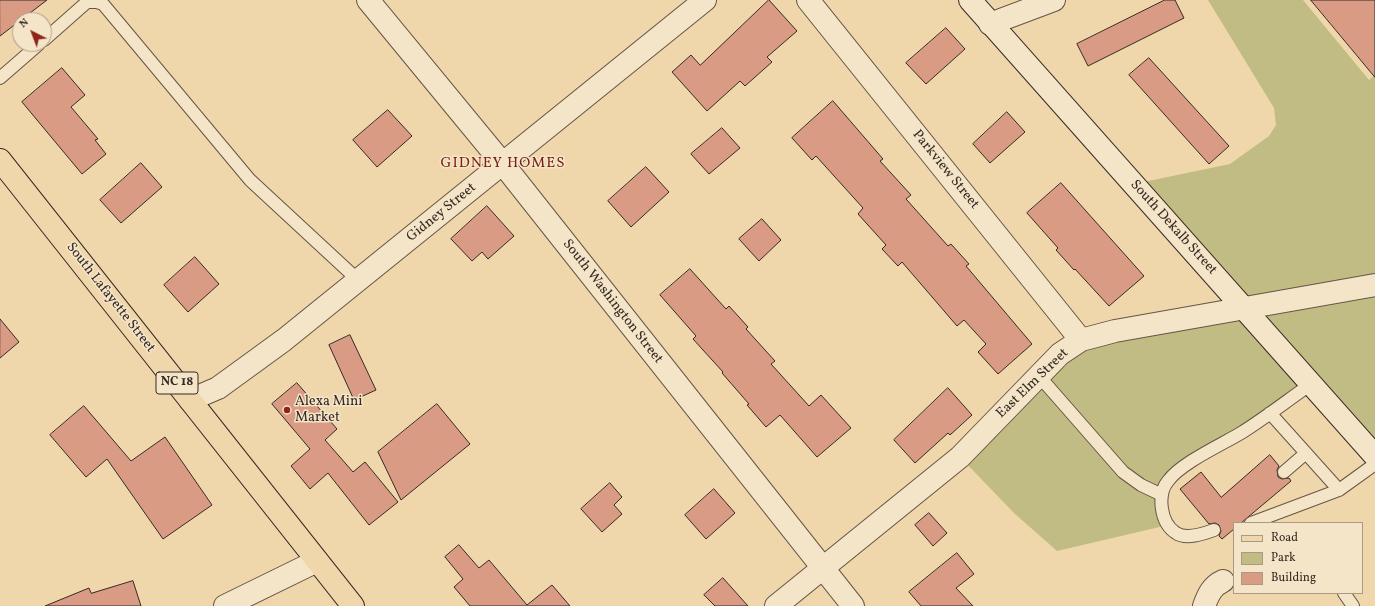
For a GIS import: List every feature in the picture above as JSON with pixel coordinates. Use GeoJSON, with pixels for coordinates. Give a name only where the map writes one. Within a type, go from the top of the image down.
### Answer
{"type":"FeatureCollection","features":[{"type":"Feature","properties":{"kind":"main road","name":"South Lafayette Street"},"geometry":{"type":"LineString","coordinates":[[0,160],[353,606]]}},
{"type":"Feature","properties":{"kind":"street","name":"South Washington Street"},"geometry":{"type":"LineString","coordinates":[[368,0],[502,164],[853,606]]}},
{"type":"Feature","properties":{"kind":"street","name":"Gidney Street"},"geometry":{"type":"LineString","coordinates":[[190,400],[218,388],[284,340],[705,0]]}},
{"type":"Feature","properties":{"kind":"street","name":"Parkview Street"},"geometry":{"type":"LineString","coordinates":[[808,0],[1081,340]]}},
{"type":"Feature","properties":{"kind":"street","name":"South Dekalb Street"},"geometry":{"type":"LineString","coordinates":[[970,0],[1375,456]]}},
{"type":"Feature","properties":{"kind":"street"},"geometry":{"type":"LineString","coordinates":[[990,24],[1054,0]]}},
{"type":"Feature","properties":{"kind":"street","name":"East Elm Street"},"geometry":{"type":"LineString","coordinates":[[776,606],[960,457],[1060,354],[1081,340],[1115,330],[1244,309],[1375,285]]}},
{"type":"Feature","properties":{"kind":"street"},"geometry":{"type":"LineString","coordinates":[[225,606],[317,561]]}},
{"type":"Feature","properties":{"kind":"street"},"geometry":{"type":"LineString","coordinates":[[1204,606],[1210,592],[1216,584],[1229,580]]}},
{"type":"Feature","properties":{"kind":"lane"},"geometry":{"type":"LineString","coordinates":[[52,33],[87,2],[97,2],[106,8],[250,180],[358,280]]}},
{"type":"Feature","properties":{"kind":"lane"},"geometry":{"type":"LineString","coordinates":[[0,78],[30,52]]}},
{"type":"Feature","properties":{"kind":"lane"},"geometry":{"type":"LineString","coordinates":[[1039,376],[1123,472],[1141,485],[1162,495]]}},
{"type":"Feature","properties":{"kind":"lane"},"geometry":{"type":"LineString","coordinates":[[1214,530],[1197,535],[1183,536],[1175,533],[1168,525],[1163,512],[1162,495],[1167,482],[1174,474],[1270,413],[1311,384]]}},
{"type":"Feature","properties":{"kind":"lane"},"geometry":{"type":"LineString","coordinates":[[1270,413],[1339,490]]}},
{"type":"Feature","properties":{"kind":"lane"},"geometry":{"type":"LineString","coordinates":[[1284,472],[1306,453]]}},
{"type":"Feature","properties":{"kind":"lane"},"geometry":{"type":"LineString","coordinates":[[1254,522],[1339,490],[1375,464]]}},
{"type":"Feature","properties":{"kind":"lane"},"geometry":{"type":"LineString","coordinates":[[1345,594],[1352,606]]}},
{"type":"Feature","properties":{"kind":"green space"},"geometry":{"type":"Polygon","coordinates":[[[1208,0],[1303,0],[1369,80],[1375,75],[1375,456],[1311,384],[1185,467],[1162,495],[1168,525],[1057,551],[1014,513],[960,457],[1060,354],[1244,309],[1134,184],[1230,164],[1269,136],[1276,125],[1274,108],[1208,0]]]}},
{"type":"Feature","properties":{"kind":"building"},"geometry":{"type":"Polygon","coordinates":[[[0,0],[47,0],[31,12],[12,12],[12,27],[0,36],[0,0]]]}},
{"type":"Feature","properties":{"kind":"building"},"geometry":{"type":"Polygon","coordinates":[[[769,0],[797,31],[767,57],[772,62],[745,86],[740,81],[707,111],[672,72],[691,55],[700,65],[769,0]]]}},
{"type":"Feature","properties":{"kind":"building"},"geometry":{"type":"Polygon","coordinates":[[[1165,0],[1175,0],[1184,18],[1088,66],[1077,44],[1165,0]]]}},
{"type":"Feature","properties":{"kind":"building"},"geometry":{"type":"Polygon","coordinates":[[[1311,0],[1375,0],[1375,77],[1311,0]]]}},
{"type":"Feature","properties":{"kind":"building"},"geometry":{"type":"Polygon","coordinates":[[[946,28],[965,49],[926,84],[906,63],[946,28]]]}},
{"type":"Feature","properties":{"kind":"building"},"geometry":{"type":"Polygon","coordinates":[[[1149,58],[1229,146],[1209,164],[1129,75],[1149,58]]]}},
{"type":"Feature","properties":{"kind":"building"},"geometry":{"type":"Polygon","coordinates":[[[62,68],[85,95],[71,107],[98,139],[95,140],[106,154],[82,174],[22,102],[62,68]]]}},
{"type":"Feature","properties":{"kind":"building"},"geometry":{"type":"Polygon","coordinates":[[[833,101],[883,159],[880,161],[911,195],[906,199],[948,246],[951,244],[969,264],[966,266],[1032,344],[998,374],[978,352],[986,344],[964,320],[957,326],[902,262],[898,266],[882,249],[886,245],[858,214],[863,208],[816,156],[812,160],[792,138],[833,101]]]}},
{"type":"Feature","properties":{"kind":"building"},"geometry":{"type":"Polygon","coordinates":[[[388,110],[412,136],[377,167],[353,140],[388,110]]]}},
{"type":"Feature","properties":{"kind":"building"},"geometry":{"type":"Polygon","coordinates":[[[1007,112],[1025,132],[990,163],[973,144],[1007,112]]]}},
{"type":"Feature","properties":{"kind":"building"},"geometry":{"type":"Polygon","coordinates":[[[722,128],[740,148],[709,174],[691,154],[722,128]]]}},
{"type":"Feature","properties":{"kind":"building"},"geometry":{"type":"Polygon","coordinates":[[[141,163],[162,187],[121,223],[100,200],[141,163]]]}},
{"type":"Feature","properties":{"kind":"building"},"geometry":{"type":"Polygon","coordinates":[[[646,167],[669,192],[631,227],[608,201],[646,167]]]}},
{"type":"Feature","properties":{"kind":"building"},"geometry":{"type":"Polygon","coordinates":[[[1061,183],[1144,276],[1109,306],[1056,250],[1058,248],[1027,213],[1061,183]]]}},
{"type":"Feature","properties":{"kind":"building"},"geometry":{"type":"Polygon","coordinates":[[[487,206],[514,236],[488,259],[482,252],[472,261],[451,239],[487,206]]]}},
{"type":"Feature","properties":{"kind":"building"},"geometry":{"type":"Polygon","coordinates":[[[762,219],[781,240],[759,261],[739,239],[762,219]]]}},
{"type":"Feature","properties":{"kind":"building"},"geometry":{"type":"Polygon","coordinates":[[[195,257],[219,284],[188,312],[164,285],[195,257]]]}},
{"type":"Feature","properties":{"kind":"building"},"geometry":{"type":"Polygon","coordinates":[[[690,269],[726,309],[729,306],[748,327],[746,329],[775,361],[771,364],[809,406],[821,395],[851,428],[817,457],[780,415],[766,427],[747,405],[749,404],[722,373],[723,372],[693,339],[696,336],[660,295],[690,269]]]}},
{"type":"Feature","properties":{"kind":"building"},"geometry":{"type":"Polygon","coordinates":[[[0,319],[19,342],[0,358],[0,319]]]}},
{"type":"Feature","properties":{"kind":"building"},"geometry":{"type":"Polygon","coordinates":[[[350,335],[376,390],[354,400],[329,345],[350,335]]]}},
{"type":"Feature","properties":{"kind":"building"},"geometry":{"type":"Polygon","coordinates":[[[297,383],[337,429],[325,440],[353,472],[365,462],[398,502],[369,525],[328,473],[310,489],[291,466],[310,449],[272,404],[297,383]]]}},
{"type":"Feature","properties":{"kind":"building"},"geometry":{"type":"Polygon","coordinates":[[[948,388],[972,415],[950,435],[948,433],[915,463],[894,440],[948,388]]]}},
{"type":"Feature","properties":{"kind":"building"},"geometry":{"type":"Polygon","coordinates":[[[437,404],[470,444],[401,500],[378,452],[437,404]]]}},
{"type":"Feature","properties":{"kind":"building"},"geometry":{"type":"Polygon","coordinates":[[[84,406],[131,461],[165,437],[212,505],[163,539],[107,459],[86,477],[50,435],[84,406]]]}},
{"type":"Feature","properties":{"kind":"building"},"geometry":{"type":"Polygon","coordinates":[[[1270,455],[1279,466],[1277,470],[1278,477],[1282,479],[1289,478],[1291,481],[1242,522],[1233,522],[1233,530],[1222,539],[1219,536],[1221,531],[1219,525],[1215,523],[1209,524],[1180,489],[1201,472],[1221,497],[1270,455]]]}},
{"type":"Feature","properties":{"kind":"building"},"geometry":{"type":"Polygon","coordinates":[[[610,483],[622,497],[614,505],[622,514],[602,532],[581,509],[610,483]]]}},
{"type":"Feature","properties":{"kind":"building"},"geometry":{"type":"Polygon","coordinates":[[[714,489],[735,513],[706,539],[685,515],[714,489]]]}},
{"type":"Feature","properties":{"kind":"building"},"geometry":{"type":"Polygon","coordinates":[[[929,513],[947,533],[933,546],[915,525],[929,513]]]}},
{"type":"Feature","properties":{"kind":"building"},"geometry":{"type":"Polygon","coordinates":[[[459,545],[479,568],[489,560],[527,605],[552,585],[570,606],[470,606],[454,587],[463,579],[445,557],[459,545]]]}},
{"type":"Feature","properties":{"kind":"building"},"geometry":{"type":"Polygon","coordinates":[[[957,553],[974,574],[956,588],[973,606],[921,606],[909,592],[957,553]]]}},
{"type":"Feature","properties":{"kind":"building"},"geometry":{"type":"Polygon","coordinates":[[[723,578],[748,606],[715,606],[704,595],[723,578]]]}},
{"type":"Feature","properties":{"kind":"building"},"geometry":{"type":"Polygon","coordinates":[[[133,581],[141,606],[45,606],[89,588],[91,593],[133,581]]]}},
{"type":"Feature","properties":{"kind":"place","name":"Alexa Mini Market"},"geometry":{"type":"Point","coordinates":[287,410]}},
{"type":"Feature","properties":{"kind":"district","name":"GIDNEY HOMES"},"geometry":{"type":"Point","coordinates":[503,164]}}]}
